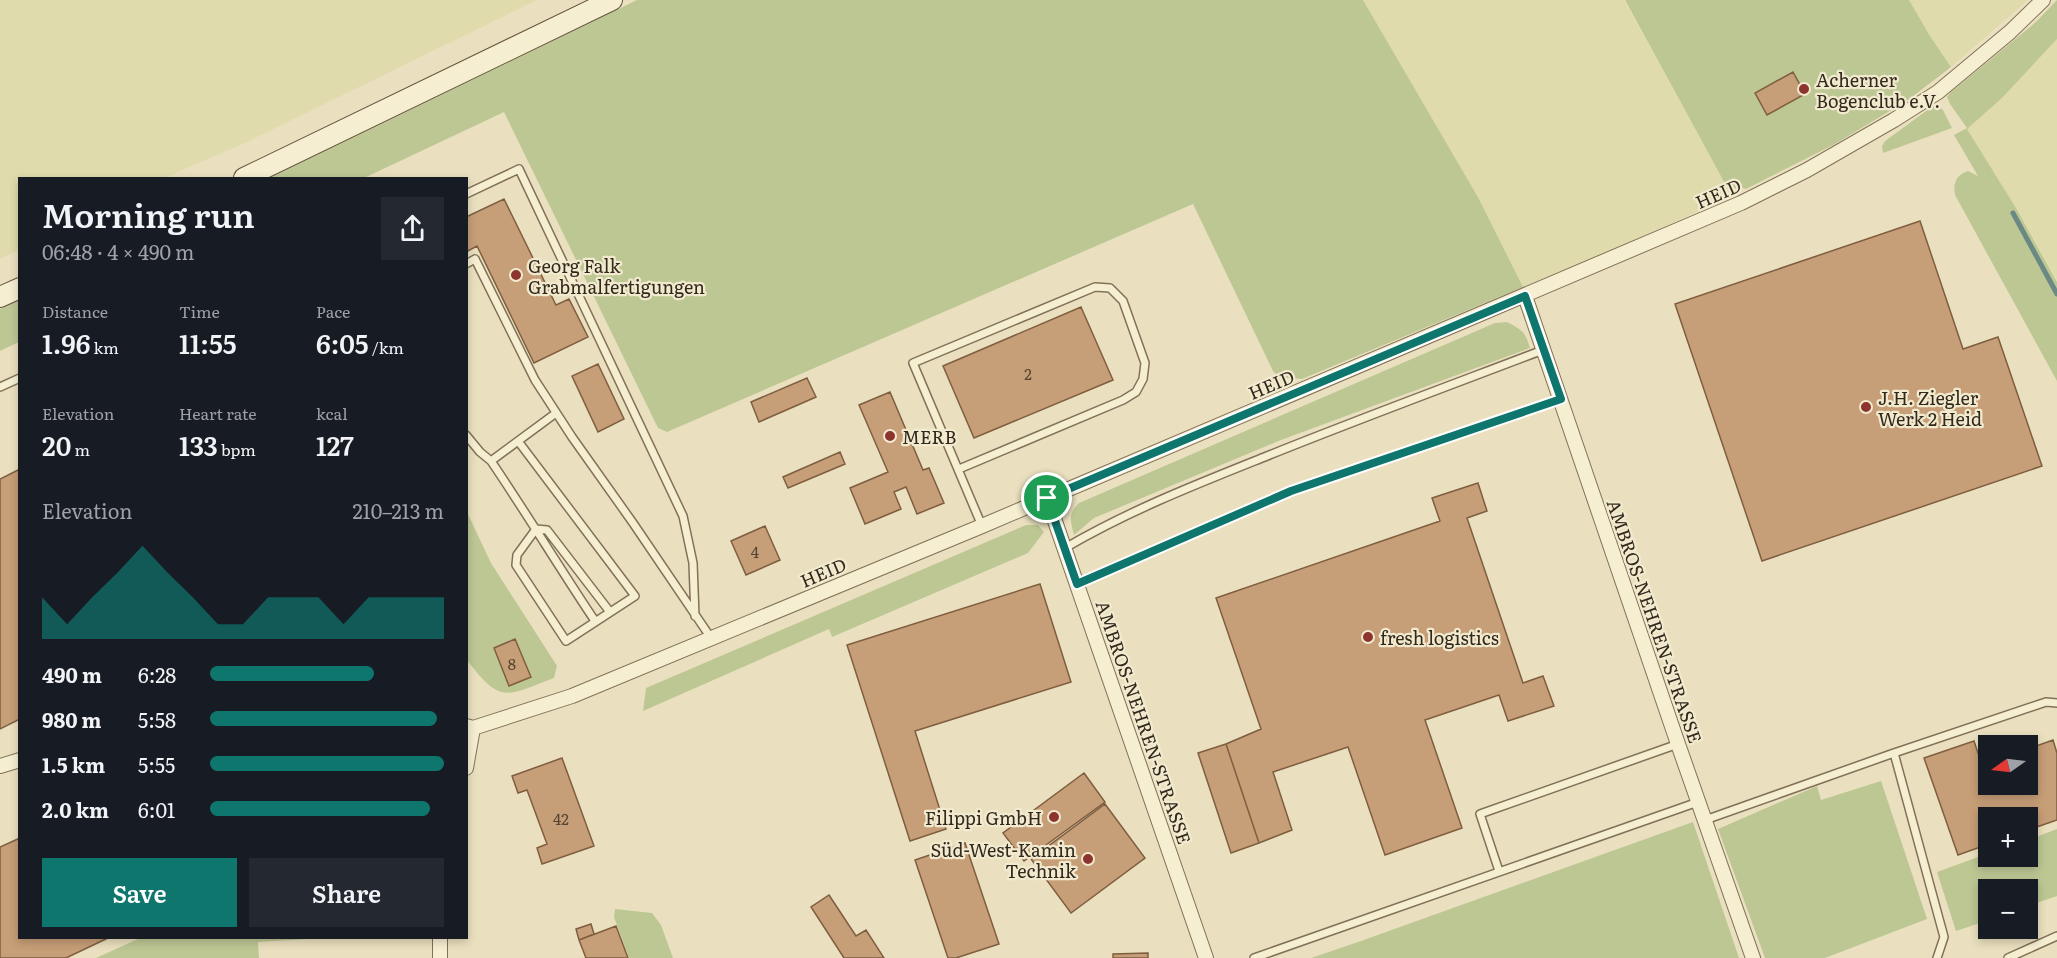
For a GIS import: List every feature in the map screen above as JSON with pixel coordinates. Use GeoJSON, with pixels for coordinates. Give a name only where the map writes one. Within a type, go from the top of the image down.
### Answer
{"type":"FeatureCollection","features":[{"type":"Feature","properties":{"kind":"main road"},"geometry":{"type":"LineString","coordinates":[[246,177],[612,0]]}},
{"type":"Feature","properties":{"kind":"main road"},"geometry":{"type":"LineString","coordinates":[[0,297],[18,289]]}},
{"type":"Feature","properties":{"kind":"street","name":"HEID"},"geometry":{"type":"LineString","coordinates":[[468,748],[470,727],[572,696],[982,526],[1741,203],[1837,153],[1938,92],[2010,32],[2043,0]]}},
{"type":"Feature","properties":{"kind":"street","name":"AMBROS-NEHREN-STRASSE"},"geometry":{"type":"LineString","coordinates":[[1525,296],[1753,958]]}},
{"type":"Feature","properties":{"kind":"street","name":"AMBROS-NEHREN-STRASSE"},"geometry":{"type":"LineString","coordinates":[[1047,498],[1206,958]]}},
{"type":"Feature","properties":{"kind":"street"},"geometry":{"type":"LineString","coordinates":[[0,766],[18,761]]}},
{"type":"Feature","properties":{"kind":"street"},"geometry":{"type":"LineString","coordinates":[[440,939],[440,958]]}},
{"type":"Feature","properties":{"kind":"lane"},"geometry":{"type":"LineString","coordinates":[[468,193],[519,169],[683,516],[693,563],[695,616]]}},
{"type":"Feature","properties":{"kind":"lane"},"geometry":{"type":"LineString","coordinates":[[468,263],[475,259],[535,380],[711,638]]}},
{"type":"Feature","properties":{"kind":"lane"},"geometry":{"type":"LineString","coordinates":[[959,469],[1123,400],[1136,392],[1143,379],[1145,363],[1123,301],[1110,288],[1095,287],[913,363],[982,526]]}},
{"type":"Feature","properties":{"kind":"lane"},"geometry":{"type":"LineString","coordinates":[[1065,548],[1107,524],[1168,495],[1544,350]]}},
{"type":"Feature","properties":{"kind":"lane"},"geometry":{"type":"LineString","coordinates":[[0,387],[18,379]]}},
{"type":"Feature","properties":{"kind":"lane"},"geometry":{"type":"LineString","coordinates":[[1077,584],[1291,491],[1561,399]]}},
{"type":"Feature","properties":{"kind":"lane"},"geometry":{"type":"LineString","coordinates":[[491,461],[556,413]]}},
{"type":"Feature","properties":{"kind":"lane"},"geometry":{"type":"LineString","coordinates":[[468,437],[491,461],[596,621]]}},
{"type":"Feature","properties":{"kind":"lane"},"geometry":{"type":"LineString","coordinates":[[518,441],[635,596],[566,642],[516,565],[517,555],[536,529]]}},
{"type":"Feature","properties":{"kind":"lane"},"geometry":{"type":"LineString","coordinates":[[536,529],[547,530],[610,612]]}},
{"type":"Feature","properties":{"kind":"lane"},"geometry":{"type":"LineString","coordinates":[[1705,820],[2046,702],[2057,703]]}},
{"type":"Feature","properties":{"kind":"lane"},"geometry":{"type":"LineString","coordinates":[[1499,871],[1480,814],[1678,744]]}},
{"type":"Feature","properties":{"kind":"lane"},"geometry":{"type":"LineString","coordinates":[[1894,753],[1944,937],[1937,958]]}},
{"type":"Feature","properties":{"kind":"lane"},"geometry":{"type":"LineString","coordinates":[[1254,958],[1698,802]]}},
{"type":"Feature","properties":{"kind":"lane"},"geometry":{"type":"LineString","coordinates":[[2008,958],[2057,936]]}},
{"type":"Feature","properties":{"kind":"shaded area"},"geometry":{"type":"Polygon","coordinates":[[[0,0],[537,0],[247,142],[166,177],[18,177],[18,250],[0,259],[0,0]]]}},
{"type":"Feature","properties":{"kind":"shaded area"},"geometry":{"type":"Polygon","coordinates":[[[1363,0],[1624,0],[1729,191],[1728,198],[1569,269],[1523,287],[1479,199],[1363,0]]]}},
{"type":"Feature","properties":{"kind":"shaded area"},"geometry":{"type":"Polygon","coordinates":[[[1909,0],[2028,0],[1951,67],[1909,0]]]}},
{"type":"Feature","properties":{"kind":"shaded area"},"geometry":{"type":"Polygon","coordinates":[[[2057,39],[2057,280],[1967,129],[2002,98],[2057,39]]]}},
{"type":"Feature","properties":{"kind":"green space"},"geometry":{"type":"Polygon","coordinates":[[[637,0],[1363,0],[1479,199],[1523,287],[1302,379],[1279,377],[1273,371],[1193,204],[667,432],[658,428],[504,112],[366,177],[272,177],[637,0]]]}},
{"type":"Feature","properties":{"kind":"green space","name":"Acherner Bogenclub e.V."},"geometry":{"type":"Polygon","coordinates":[[[1625,0],[1909,0],[1951,67],[1908,100],[1835,144],[1746,189],[1739,187],[1729,191],[1625,0]]]}},
{"type":"Feature","properties":{"kind":"green space"},"geometry":{"type":"Polygon","coordinates":[[[2057,0],[2057,39],[2002,98],[1967,129],[2016,208],[2057,282],[2057,381],[1955,195],[1954,187],[1958,177],[1968,171],[1978,176],[1954,135],[1967,128],[1947,97],[2036,22],[2057,0]]]}},
{"type":"Feature","properties":{"kind":"green space"},"geometry":{"type":"Polygon","coordinates":[[[1933,106],[1938,106],[1943,110],[1952,128],[1883,153],[1882,146],[1885,141],[1933,106]]]}},
{"type":"Feature","properties":{"kind":"green space"},"geometry":{"type":"Polygon","coordinates":[[[18,300],[18,342],[0,351],[0,309],[18,300]]]}},
{"type":"Feature","properties":{"kind":"green space"},"geometry":{"type":"Polygon","coordinates":[[[1507,322],[1522,332],[1530,348],[1281,440],[1094,518],[1074,535],[1071,518],[1079,503],[1495,323],[1507,322]]]}},
{"type":"Feature","properties":{"kind":"green space"},"geometry":{"type":"Polygon","coordinates":[[[468,514],[491,563],[557,666],[554,678],[525,689],[505,693],[488,684],[468,661],[468,514]]]}},
{"type":"Feature","properties":{"kind":"green space"},"geometry":{"type":"Polygon","coordinates":[[[1026,525],[1038,525],[1044,532],[1028,553],[832,637],[829,629],[643,711],[646,688],[1026,525]]]}},
{"type":"Feature","properties":{"kind":"green space"},"geometry":{"type":"Polygon","coordinates":[[[1881,781],[1927,919],[1825,958],[1765,958],[1718,829],[1817,786],[1821,800],[1881,781]]]}},
{"type":"Feature","properties":{"kind":"green space"},"geometry":{"type":"Polygon","coordinates":[[[1693,822],[1739,958],[1311,958],[1361,941],[1693,822]]]}},
{"type":"Feature","properties":{"kind":"green space"},"geometry":{"type":"Polygon","coordinates":[[[2057,829],[2057,896],[2038,903],[2038,879],[1978,879],[1978,924],[1956,931],[1937,872],[1978,857],[1978,867],[2038,867],[2038,836],[2057,829]]]}},
{"type":"Feature","properties":{"kind":"green space"},"geometry":{"type":"Polygon","coordinates":[[[615,909],[652,913],[661,925],[673,958],[629,958],[614,917],[615,909]]]}},
{"type":"Feature","properties":{"kind":"green space"},"geometry":{"type":"Polygon","coordinates":[[[138,939],[308,939],[258,942],[259,958],[96,958],[138,939]]]}},
{"type":"Feature","properties":{"kind":"building"},"geometry":{"type":"Polygon","coordinates":[[[1793,72],[1805,94],[1767,115],[1755,93],[1793,72]]]}},
{"type":"Feature","properties":{"kind":"building","name":"Georg Falk Grabmalfertigungen"},"geometry":{"type":"Polygon","coordinates":[[[504,199],[556,305],[569,299],[588,337],[534,363],[477,246],[468,251],[468,216],[504,199]]]}},
{"type":"Feature","properties":{"kind":"building","name":"J.H. Ziegler Werk 2 Heid"},"geometry":{"type":"Polygon","coordinates":[[[1920,221],[1963,349],[1998,337],[2042,466],[1762,561],[1675,304],[1920,221]]]}},
{"type":"Feature","properties":{"kind":"building"},"geometry":{"type":"Polygon","coordinates":[[[1081,307],[1113,380],[974,438],[943,366],[1081,307]]]}},
{"type":"Feature","properties":{"kind":"building"},"geometry":{"type":"Polygon","coordinates":[[[598,364],[624,419],[598,432],[572,376],[598,364]]]}},
{"type":"Feature","properties":{"kind":"building"},"geometry":{"type":"Polygon","coordinates":[[[807,378],[816,397],[759,422],[751,402],[807,378]]]}},
{"type":"Feature","properties":{"kind":"building","name":"MERB"},"geometry":{"type":"Polygon","coordinates":[[[890,392],[923,470],[929,468],[944,503],[917,514],[906,487],[894,492],[901,509],[865,524],[850,488],[888,472],[859,405],[890,392]]]}},
{"type":"Feature","properties":{"kind":"building"},"geometry":{"type":"Polygon","coordinates":[[[840,452],[845,464],[788,488],[783,477],[840,452]]]}},
{"type":"Feature","properties":{"kind":"building"},"geometry":{"type":"Polygon","coordinates":[[[18,470],[18,720],[0,729],[0,479],[18,470]]]}},
{"type":"Feature","properties":{"kind":"building","name":"fresh logistics"},"geometry":{"type":"Polygon","coordinates":[[[1478,483],[1487,511],[1467,518],[1523,683],[1543,676],[1554,706],[1508,721],[1499,695],[1425,720],[1462,828],[1385,855],[1348,747],[1273,772],[1292,830],[1259,843],[1226,744],[1261,729],[1216,598],[1440,521],[1432,498],[1478,483]]]}},
{"type":"Feature","properties":{"kind":"building"},"geometry":{"type":"Polygon","coordinates":[[[765,526],[780,560],[746,575],[731,541],[765,526]]]}},
{"type":"Feature","properties":{"kind":"building"},"geometry":{"type":"Polygon","coordinates":[[[1040,584],[1071,682],[915,731],[946,829],[910,841],[847,645],[1040,584]]]}},
{"type":"Feature","properties":{"kind":"building"},"geometry":{"type":"Polygon","coordinates":[[[515,639],[531,677],[509,686],[494,648],[515,639]]]}},
{"type":"Feature","properties":{"kind":"building"},"geometry":{"type":"Polygon","coordinates":[[[2053,740],[2057,753],[2057,820],[2038,827],[2038,807],[1978,807],[1978,848],[1958,855],[1924,758],[1974,741],[1978,753],[1978,795],[2038,795],[2038,745],[2053,740]]]}},
{"type":"Feature","properties":{"kind":"building"},"geometry":{"type":"Polygon","coordinates":[[[1226,744],[1259,843],[1231,853],[1198,753],[1226,744]]]}},
{"type":"Feature","properties":{"kind":"building"},"geometry":{"type":"Polygon","coordinates":[[[562,758],[594,846],[542,864],[537,848],[547,844],[527,790],[518,793],[512,776],[562,758]]]}},
{"type":"Feature","properties":{"kind":"building","name":"Filippi GmbH"},"geometry":{"type":"Polygon","coordinates":[[[1084,773],[1105,802],[1024,861],[1003,833],[1084,773]]]}},
{"type":"Feature","properties":{"kind":"building","name":"Süd-West-Kamin Technik"},"geometry":{"type":"Polygon","coordinates":[[[1105,804],[1145,858],[1071,913],[1031,859],[1105,804]]]}},
{"type":"Feature","properties":{"kind":"building"},"geometry":{"type":"Polygon","coordinates":[[[18,839],[18,939],[106,939],[66,958],[0,958],[0,847],[18,839]]]}},
{"type":"Feature","properties":{"kind":"building"},"geometry":{"type":"Polygon","coordinates":[[[965,843],[999,944],[956,958],[948,958],[915,860],[965,843]]]}},
{"type":"Feature","properties":{"kind":"building"},"geometry":{"type":"Polygon","coordinates":[[[829,895],[856,936],[866,930],[884,958],[844,958],[811,907],[829,895]]]}},
{"type":"Feature","properties":{"kind":"building"},"geometry":{"type":"Polygon","coordinates":[[[591,924],[594,934],[579,940],[576,929],[591,924]]]}},
{"type":"Feature","properties":{"kind":"building"},"geometry":{"type":"Polygon","coordinates":[[[616,926],[628,958],[586,958],[579,940],[616,926]]]}},
{"type":"Feature","properties":{"kind":"building"},"geometry":{"type":"Polygon","coordinates":[[[1148,953],[1148,958],[1113,958],[1113,954],[1148,953]]]}},
{"type":"Feature","properties":{"kind":"waterway"},"geometry":{"type":"LineString","coordinates":[[2013,213],[2057,294]]}},
{"type":"Feature","properties":{"kind":"place","name":"Acherner Bogenclub e.V."},"geometry":{"type":"Point","coordinates":[1804,89]}},
{"type":"Feature","properties":{"kind":"place","name":"Georg Falk Grabmalfertigungen"},"geometry":{"type":"Point","coordinates":[516,275]}},
{"type":"Feature","properties":{"kind":"place","name":"J.H. Ziegler Werk 2 Heid"},"geometry":{"type":"Point","coordinates":[1866,407]}},
{"type":"Feature","properties":{"kind":"place","name":"MERB"},"geometry":{"type":"Point","coordinates":[890,436]}},
{"type":"Feature","properties":{"kind":"place","name":"fresh logistics"},"geometry":{"type":"Point","coordinates":[1368,637]}},
{"type":"Feature","properties":{"kind":"place","name":"Filippi GmbH"},"geometry":{"type":"Point","coordinates":[1054,817]}},
{"type":"Feature","properties":{"kind":"place","name":"Süd-West-Kamin Technik"},"geometry":{"type":"Point","coordinates":[1088,859]}},
{"type":"Feature","properties":{"kind":"route"},"geometry":{"type":"LineString","coordinates":[[1525,296],[1561,399],[1291,491],[1077,584],[1047,498],[1525,296]]}}]}
